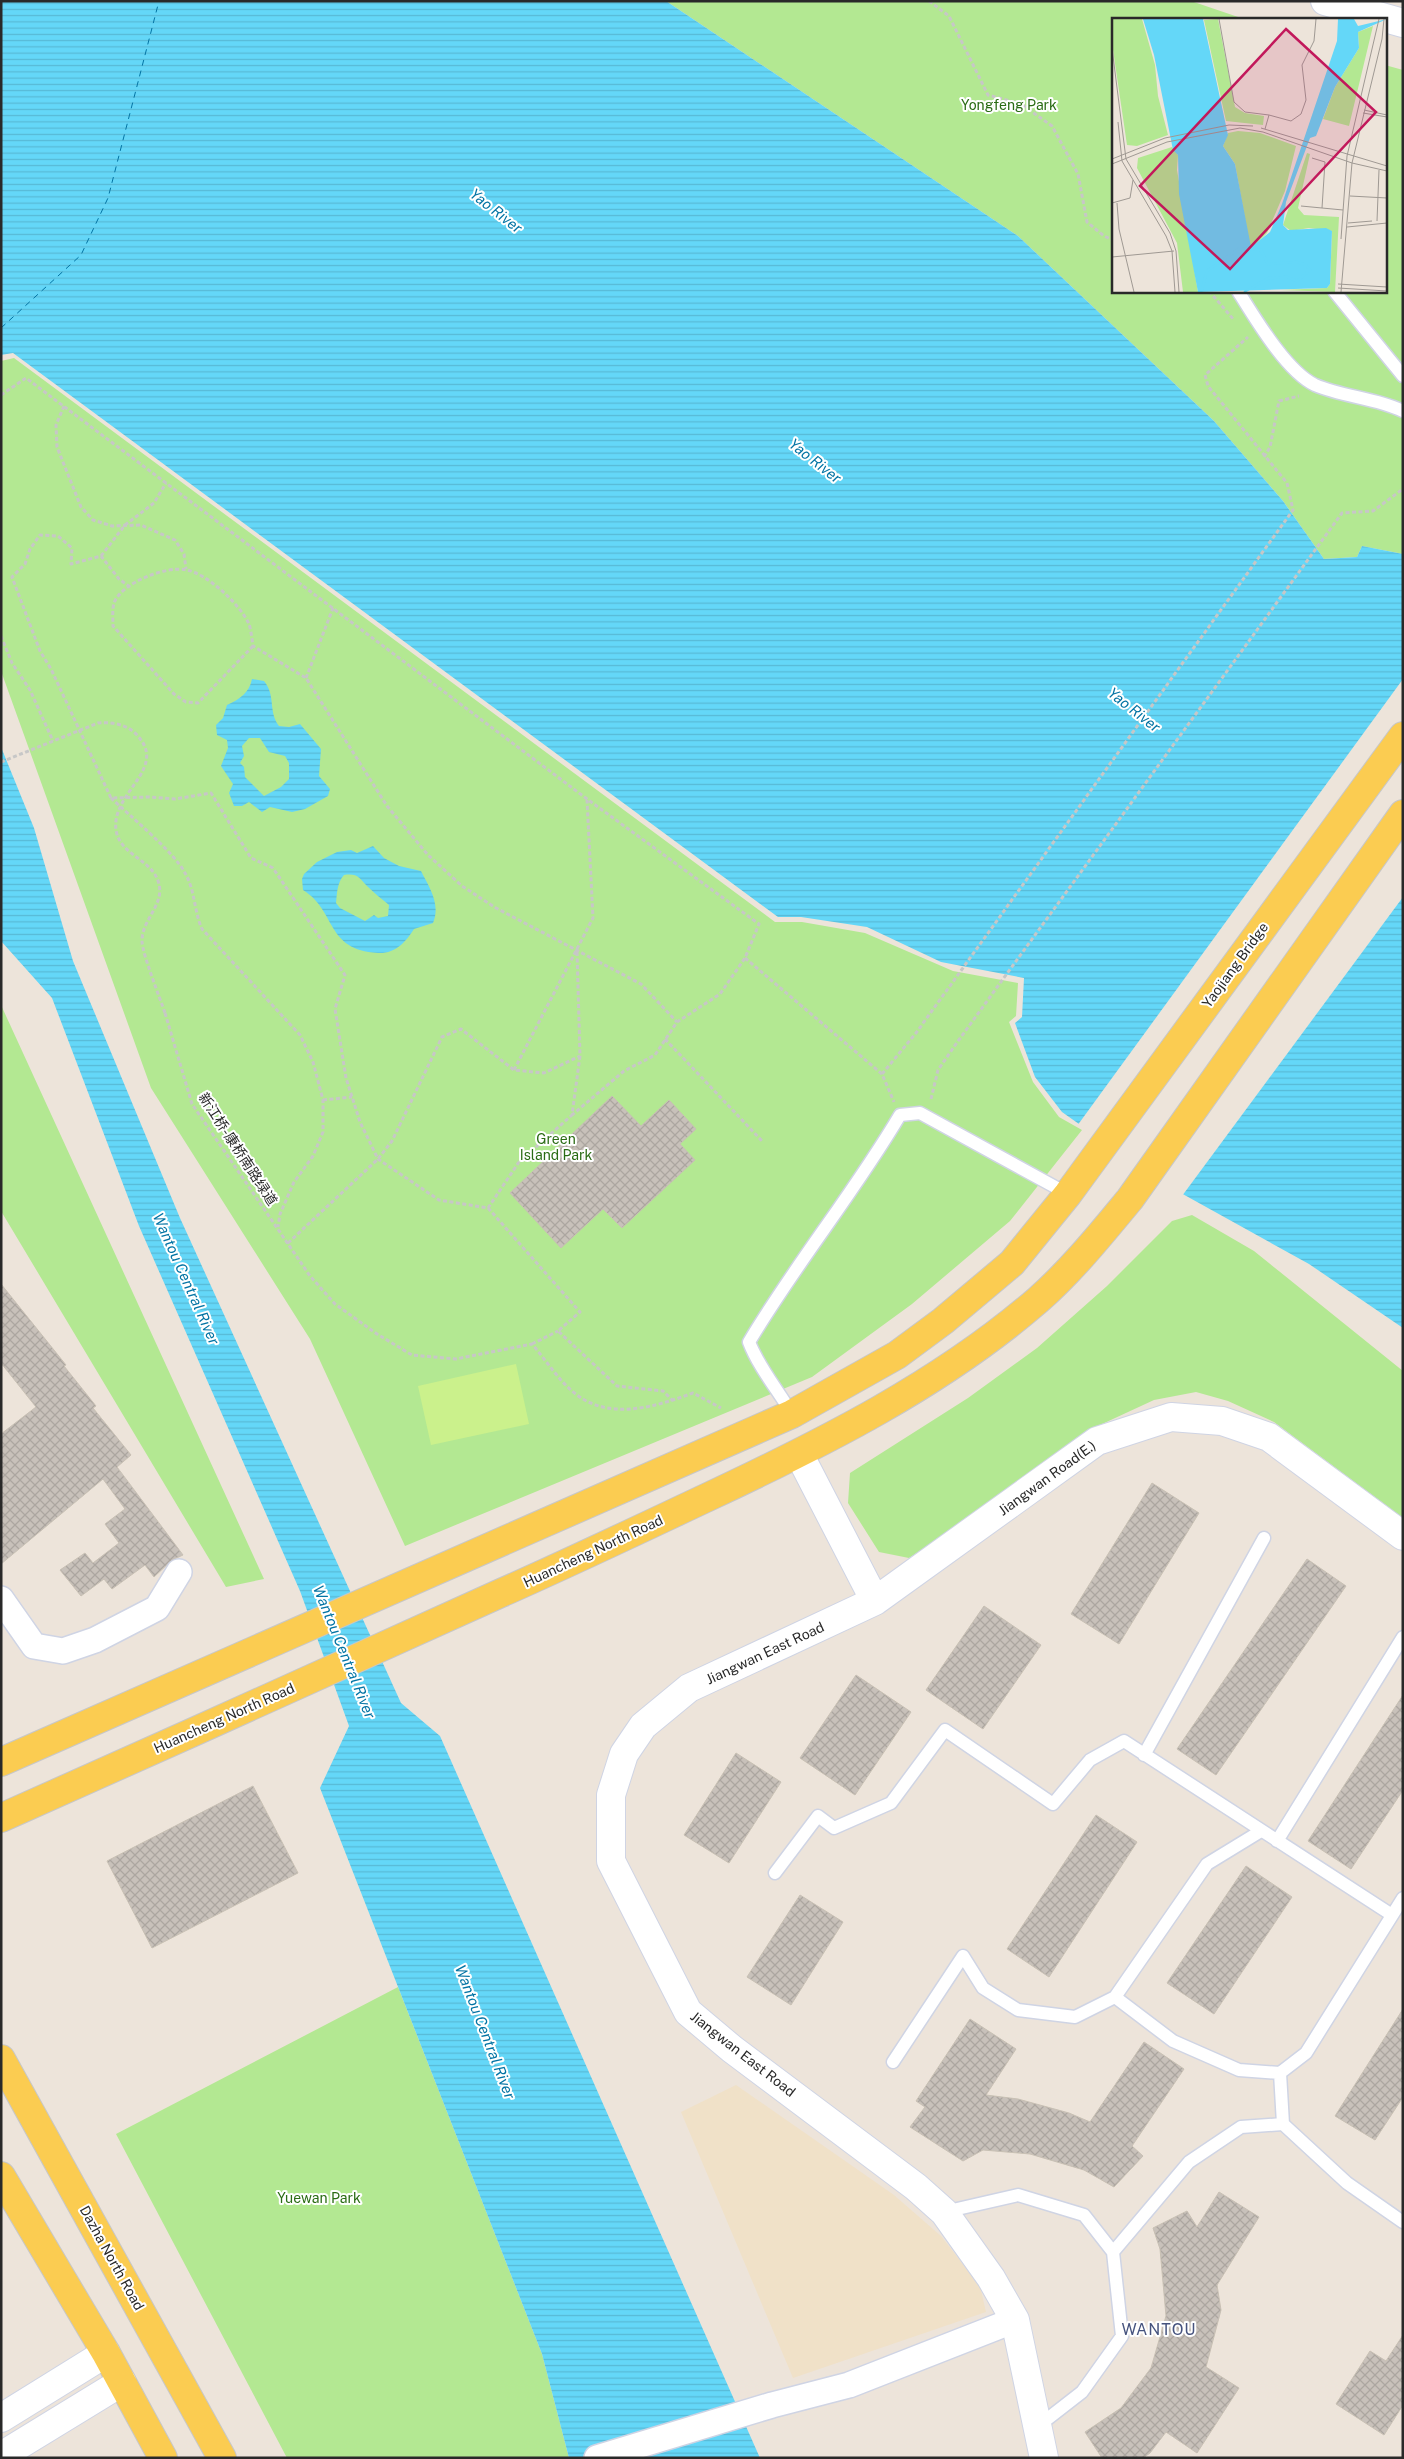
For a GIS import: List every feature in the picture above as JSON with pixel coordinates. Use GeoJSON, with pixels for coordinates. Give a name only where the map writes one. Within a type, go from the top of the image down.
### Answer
{"type":"FeatureCollection","features":[{"type":"Feature","properties":{"kind":"main road","name":"Yaojiang Bridge"},"geometry":{"type":"LineString","coordinates":[[1068,1194],[1403,736]]}},
{"type":"Feature","properties":{"kind":"main road","name":"Huancheng North Road"},"geometry":{"type":"LineString","coordinates":[[1,1818],[556,1568],[799,1454],[880,1409],[941,1371],[1000,1329],[1038,1300],[1087,1250],[1130,1199],[1403,814]]}},
{"type":"Feature","properties":{"kind":"main road"},"geometry":{"type":"LineString","coordinates":[[1,1762],[792,1414],[897,1355],[943,1321],[1012,1263],[1068,1194]]}},
{"type":"Feature","properties":{"kind":"main road","name":"Dazha North Road"},"geometry":{"type":"LineString","coordinates":[[1,2059],[222,2458]]}},
{"type":"Feature","properties":{"kind":"main road"},"geometry":{"type":"LineString","coordinates":[[1,2176],[106,2353],[163,2458]]}},
{"type":"Feature","properties":{"kind":"street"},"geometry":{"type":"LineString","coordinates":[[1325,1],[1403,22]]}},
{"type":"Feature","properties":{"kind":"street","name":"Jiangwan Road(E.)"},"geometry":{"type":"LineString","coordinates":[[875,1601],[1097,1441],[1171,1417],[1222,1421],[1269,1437],[1403,1536]]}},
{"type":"Feature","properties":{"kind":"street"},"geometry":{"type":"LineString","coordinates":[[799,1454],[875,1601]]}},
{"type":"Feature","properties":{"kind":"street"},"geometry":{"type":"LineString","coordinates":[[1,1599],[34,1646],[63,1651],[95,1640],[157,1608],[179,1572]]}},
{"type":"Feature","properties":{"kind":"street","name":"Jiangwan East Road"},"geometry":{"type":"LineString","coordinates":[[875,1601],[689,1688],[643,1726],[624,1754],[611,1795],[612,1861],[688,2012],[732,2048],[916,2187],[944,2212],[991,2278],[1015,2320],[1044,2458]]}},
{"type":"Feature","properties":{"kind":"street"},"geometry":{"type":"LineString","coordinates":[[597,2458],[772,2405],[849,2385],[1015,2320]]}},
{"type":"Feature","properties":{"kind":"street"},"geometry":{"type":"LineString","coordinates":[[1,2418],[106,2353]]}},
{"type":"Feature","properties":{"kind":"street"},"geometry":{"type":"LineString","coordinates":[[1,2456],[122,2382]]}},
{"type":"Feature","properties":{"kind":"lane"},"geometry":{"type":"LineString","coordinates":[[1239,292],[1260,326],[1294,370],[1315,384],[1403,411]]}},
{"type":"Feature","properties":{"kind":"lane"},"geometry":{"type":"LineString","coordinates":[[1335,292],[1403,376]]}},
{"type":"Feature","properties":{"kind":"lane"},"geometry":{"type":"LineString","coordinates":[[792,1414],[773,1382],[756,1359],[749,1342],[770,1308],[882,1145],[900,1115],[920,1113],[1068,1194]]}},
{"type":"Feature","properties":{"kind":"lane"},"geometry":{"type":"LineString","coordinates":[[1144,1755],[1264,1538]]}},
{"type":"Feature","properties":{"kind":"lane"},"geometry":{"type":"LineString","coordinates":[[1277,1841],[1403,1637]]}},
{"type":"Feature","properties":{"kind":"lane"},"geometry":{"type":"LineString","coordinates":[[775,1873],[818,1816],[834,1828],[891,1803],[944,1730],[1054,1804],[1090,1760],[1124,1741],[1392,1915]]}},
{"type":"Feature","properties":{"kind":"lane"},"geometry":{"type":"LineString","coordinates":[[893,2062],[963,1956],[983,1988],[1018,2010],[1075,2017],[1115,1997],[1207,1864],[1261,1831]]}},
{"type":"Feature","properties":{"kind":"lane"},"geometry":{"type":"LineString","coordinates":[[1115,1997],[1182,2045],[1239,2070],[1280,2073],[1306,2053],[1403,1898]]}},
{"type":"Feature","properties":{"kind":"lane"},"geometry":{"type":"LineString","coordinates":[[1280,2073],[1283,2124],[1347,2183],[1401,2218]]}},
{"type":"Feature","properties":{"kind":"lane"},"geometry":{"type":"LineString","coordinates":[[1113,2252],[1190,2162],[1241,2127],[1283,2124]]}},
{"type":"Feature","properties":{"kind":"lane"},"geometry":{"type":"LineString","coordinates":[[944,2212],[1018,2195],[1084,2215],[1113,2252],[1122,2336],[1082,2392],[1037,2427]]}},
{"type":"Feature","properties":{"kind":"path"},"geometry":{"type":"LineString","coordinates":[[929,1],[949,16],[988,95],[1021,104],[1052,126],[1078,174],[1087,222],[1104,236],[1112,240]]}},
{"type":"Feature","properties":{"kind":"path"},"geometry":{"type":"LineString","coordinates":[[882,1074],[916,1033],[1293,510],[1287,483],[1208,386],[1205,375],[1260,326]]}},
{"type":"Feature","properties":{"kind":"path"},"geometry":{"type":"LineString","coordinates":[[1,395],[26,378],[587,799],[759,924],[746,958],[720,994],[677,1022],[655,1055],[624,1071],[519,1162],[488,1208],[439,1200],[378,1158],[360,1122],[346,1078],[335,1009],[345,975],[273,868],[251,858],[211,792],[175,800],[150,797],[111,798]]}},
{"type":"Feature","properties":{"kind":"path"},"geometry":{"type":"LineString","coordinates":[[1264,457],[1270,447],[1279,401],[1296,396],[1304,396]]}},
{"type":"Feature","properties":{"kind":"path"},"geometry":{"type":"LineString","coordinates":[[64,406],[56,425],[57,447],[81,508],[93,520],[112,526],[141,525],[175,540],[184,554],[186,569]]}},
{"type":"Feature","properties":{"kind":"path"},"geometry":{"type":"LineString","coordinates":[[166,483],[154,503],[125,526],[102,556],[72,564],[72,548],[58,536],[40,535],[30,548],[25,564],[12,577],[40,651],[51,669],[111,798],[172,856],[185,872],[192,891],[195,913],[202,929],[300,1035],[313,1062],[323,1100],[323,1132],[313,1156],[294,1182],[280,1214],[277,1228]]}},
{"type":"Feature","properties":{"kind":"path"},"geometry":{"type":"LineString","coordinates":[[947,1128],[930,1097],[938,1070],[958,1041],[1342,513],[1373,511],[1403,489]]}},
{"type":"Feature","properties":{"kind":"path"},"geometry":{"type":"LineString","coordinates":[[102,556],[119,578],[130,587]]}},
{"type":"Feature","properties":{"kind":"path"},"geometry":{"type":"LineString","coordinates":[[253,646],[198,702],[186,702],[174,694],[114,626],[114,603],[121,593],[151,574],[175,569],[186,569],[207,579],[234,602],[249,624],[253,646],[306,678],[387,806],[428,855],[462,886],[496,908],[641,984],[677,1022]]}},
{"type":"Feature","properties":{"kind":"path"},"geometry":{"type":"LineString","coordinates":[[306,678],[333,608]]}},
{"type":"Feature","properties":{"kind":"path"},"geometry":{"type":"LineString","coordinates":[[1,636],[12,663],[30,690],[53,741]]}},
{"type":"Feature","properties":{"kind":"path","name":"新江桥-康桥南路绿道"},"geometry":{"type":"LineString","coordinates":[[1,762],[98,723],[114,723],[131,730],[143,744],[146,752],[145,768],[136,784],[123,798],[116,818],[116,826],[121,844],[149,867],[159,884],[159,902],[144,925],[142,942],[192,1104],[310,1276],[335,1304],[377,1334],[412,1355],[456,1359],[532,1344],[558,1331],[580,1312],[488,1208]]}},
{"type":"Feature","properties":{"kind":"path"},"geometry":{"type":"LineString","coordinates":[[514,1070],[593,918],[587,799]]}},
{"type":"Feature","properties":{"kind":"path"},"geometry":{"type":"LineString","coordinates":[[572,1115],[580,1056],[577,951]]}},
{"type":"Feature","properties":{"kind":"path"},"geometry":{"type":"LineString","coordinates":[[746,958],[882,1074],[900,1115]]}},
{"type":"Feature","properties":{"kind":"path"},"geometry":{"type":"LineString","coordinates":[[288,1243],[378,1158],[392,1141],[442,1037],[461,1029],[514,1070],[544,1073],[580,1056]]}},
{"type":"Feature","properties":{"kind":"path"},"geometry":{"type":"LineString","coordinates":[[665,1039],[763,1142]]}},
{"type":"Feature","properties":{"kind":"path"},"geometry":{"type":"LineString","coordinates":[[323,1100],[352,1097]]}},
{"type":"Feature","properties":{"kind":"path"},"geometry":{"type":"LineString","coordinates":[[558,1331],[617,1386],[663,1391],[673,1401]]}},
{"type":"Feature","properties":{"kind":"path"},"geometry":{"type":"LineString","coordinates":[[532,1344],[572,1391],[593,1405],[630,1410],[661,1405],[693,1394],[721,1408]]}},
{"type":"Feature","properties":{"kind":"shaded area"},"geometry":{"type":"Polygon","coordinates":[[[736,2085],[894,2195],[941,2236],[980,2286],[986,2312],[793,2378],[681,2112],[736,2085]]]}},
{"type":"Feature","properties":{"kind":"green space","name":"Yongfeng Park"},"geometry":{"type":"Polygon","coordinates":[[[666,1],[1191,1],[1241,18],[1112,18],[1112,292],[1386,292],[1386,65],[1403,70],[1403,554],[1362,546],[1357,557],[1324,559],[1283,501],[1214,421],[1018,236],[666,1]]]}},
{"type":"Feature","properties":{"kind":"green space","name":"Green Island Park"},"geometry":{"type":"Polygon","coordinates":[[[14,358],[775,922],[802,922],[865,933],[953,971],[1018,983],[1016,1016],[1009,1022],[1033,1082],[1059,1117],[1082,1130],[1010,1221],[912,1304],[812,1377],[405,1546],[310,1339],[151,1088],[1,671],[1,361],[14,358]]]}},
{"type":"Feature","properties":{"kind":"green space"},"geometry":{"type":"Polygon","coordinates":[[[1,1005],[264,1579],[226,1587],[1,1211],[1,1005]]]}},
{"type":"Feature","properties":{"kind":"green space"},"geometry":{"type":"Polygon","coordinates":[[[1192,1215],[1254,1251],[1403,1371],[1403,1518],[1274,1422],[1228,1401],[1196,1392],[1154,1400],[1087,1431],[945,1535],[909,1558],[879,1552],[848,1503],[850,1473],[968,1398],[1037,1348],[1107,1286],[1172,1221],[1192,1215]]]}},
{"type":"Feature","properties":{"kind":"green space"},"geometry":{"type":"Polygon","coordinates":[[[516,1364],[529,1424],[431,1445],[418,1386],[516,1364]]]}},
{"type":"Feature","properties":{"kind":"green space","name":"Yuewan Park"},"geometry":{"type":"Polygon","coordinates":[[[398,1987],[542,2354],[569,2458],[287,2458],[116,2134],[398,1987]]]}},
{"type":"Feature","properties":{"kind":"water","name":"Yao River"},"geometry":{"type":"Polygon","coordinates":[[[1,1],[666,1],[1018,236],[1214,421],[1283,501],[1324,559],[1357,557],[1362,546],[1403,554],[1403,1328],[1309,1264],[1161,1182],[1062,1112],[1035,1077],[1015,1023],[1022,1017],[1024,978],[941,962],[867,927],[801,917],[778,917],[13,353],[1,355],[1,1]]]}},
{"type":"Feature","properties":{"kind":"water"},"geometry":{"type":"Polygon","coordinates":[[[252,679],[264,681],[268,686],[274,715],[279,726],[289,727],[300,724],[321,749],[319,776],[330,789],[328,796],[305,809],[292,812],[270,807],[262,812],[249,802],[242,806],[234,806],[229,793],[233,784],[221,766],[228,748],[227,740],[217,735],[216,725],[223,718],[227,705],[243,695],[249,688],[252,679]],[[249,738],[242,746],[244,756],[240,763],[244,767],[245,777],[264,796],[281,787],[289,779],[289,763],[285,756],[269,752],[260,738],[249,738]]]}},
{"type":"Feature","properties":{"kind":"water","name":"Wantou Central River"},"geometry":{"type":"Polygon","coordinates":[[[1,747],[34,828],[73,961],[180,1218],[401,1703],[440,1736],[760,2458],[569,2458],[542,2354],[320,1788],[349,1726],[300,1591],[139,1226],[52,998],[1,941],[1,747]]]}},
{"type":"Feature","properties":{"kind":"water"},"geometry":{"type":"Polygon","coordinates":[[[373,846],[384,858],[399,866],[421,871],[435,902],[436,909],[433,923],[414,929],[404,943],[390,952],[378,953],[361,950],[349,945],[333,928],[322,908],[303,890],[302,879],[304,874],[317,862],[337,852],[351,850],[357,853],[373,846]],[[344,875],[337,892],[336,903],[340,908],[365,921],[374,915],[378,918],[388,916],[389,905],[358,877],[344,875]]]}},
{"type":"Feature","properties":{"kind":"pier"},"geometry":{"type":"Polygon","coordinates":[[[1403,679],[1403,897],[1182,1196],[1160,1184],[1077,1126],[1403,679]]]}},
{"type":"Feature","properties":{"kind":"building"},"geometry":{"type":"Polygon","coordinates":[[[612,1096],[641,1126],[669,1100],[696,1129],[680,1144],[695,1160],[622,1228],[603,1209],[561,1248],[510,1193],[612,1096]]]}},
{"type":"Feature","properties":{"kind":"building"},"geometry":{"type":"Polygon","coordinates":[[[1,1284],[66,1365],[64,1366],[96,1406],[93,1408],[131,1455],[117,1467],[183,1555],[172,1560],[154,1577],[145,1565],[112,1589],[104,1579],[81,1596],[60,1570],[85,1553],[93,1563],[119,1543],[105,1524],[125,1509],[103,1479],[1,1564],[1,1434],[36,1407],[1,1363],[1,1284]]]}},
{"type":"Feature","properties":{"kind":"building"},"geometry":{"type":"Polygon","coordinates":[[[1152,1483],[1199,1513],[1119,1644],[1071,1614],[1152,1483]]]}},
{"type":"Feature","properties":{"kind":"building"},"geometry":{"type":"Polygon","coordinates":[[[1307,1559],[1346,1586],[1216,1775],[1177,1749],[1307,1559]]]}},
{"type":"Feature","properties":{"kind":"building"},"geometry":{"type":"Polygon","coordinates":[[[984,1606],[1041,1645],[983,1729],[926,1690],[984,1606]]]}},
{"type":"Feature","properties":{"kind":"building"},"geometry":{"type":"Polygon","coordinates":[[[856,1675],[911,1712],[855,1795],[800,1758],[856,1675]]]}},
{"type":"Feature","properties":{"kind":"building"},"geometry":{"type":"Polygon","coordinates":[[[1403,1695],[1403,1790],[1351,1869],[1308,1841],[1403,1695]]]}},
{"type":"Feature","properties":{"kind":"building"},"geometry":{"type":"Polygon","coordinates":[[[736,1753],[781,1782],[729,1863],[684,1835],[736,1753]]]}},
{"type":"Feature","properties":{"kind":"building"},"geometry":{"type":"Polygon","coordinates":[[[253,1786],[298,1873],[152,1948],[107,1861],[253,1786]]]}},
{"type":"Feature","properties":{"kind":"building"},"geometry":{"type":"Polygon","coordinates":[[[1096,1815],[1137,1842],[1049,1977],[1007,1949],[1096,1815]]]}},
{"type":"Feature","properties":{"kind":"building"},"geometry":{"type":"Polygon","coordinates":[[[1246,1866],[1292,1897],[1214,2014],[1167,1983],[1246,1866]]]}},
{"type":"Feature","properties":{"kind":"building"},"geometry":{"type":"Polygon","coordinates":[[[800,1895],[843,1922],[791,2005],[747,1977],[800,1895]]]}},
{"type":"Feature","properties":{"kind":"building"},"geometry":{"type":"Polygon","coordinates":[[[1403,2009],[1403,2097],[1375,2140],[1335,2116],[1403,2009]]]}},
{"type":"Feature","properties":{"kind":"building"},"geometry":{"type":"Polygon","coordinates":[[[970,2019],[1016,2049],[986,2095],[1018,2099],[1069,2113],[1090,2122],[1144,2042],[1184,2069],[1132,2146],[1143,2156],[1114,2187],[1084,2170],[1030,2154],[983,2150],[963,2161],[910,2127],[925,2107],[916,2101],[970,2019]]]}},
{"type":"Feature","properties":{"kind":"building"},"geometry":{"type":"Polygon","coordinates":[[[1219,2192],[1259,2217],[1217,2285],[1221,2310],[1206,2367],[1239,2388],[1197,2453],[1166,2432],[1150,2453],[1143,2458],[1102,2458],[1085,2432],[1121,2408],[1151,2368],[1166,2316],[1160,2249],[1153,2228],[1187,2211],[1197,2227],[1219,2192]]]}},
{"type":"Feature","properties":{"kind":"building"},"geometry":{"type":"Polygon","coordinates":[[[1403,2335],[1403,2405],[1384,2435],[1336,2404],[1370,2351],[1386,2361],[1403,2335]]]}},
{"type":"Feature","properties":{"kind":"ferry route"},"geometry":{"type":"LineString","coordinates":[[1,328],[81,255],[108,198],[159,1]]}},
{"type":"Feature","properties":{"kind":"district","name":"WANTOU"},"geometry":{"type":"Point","coordinates":[1159,2329]}}]}
